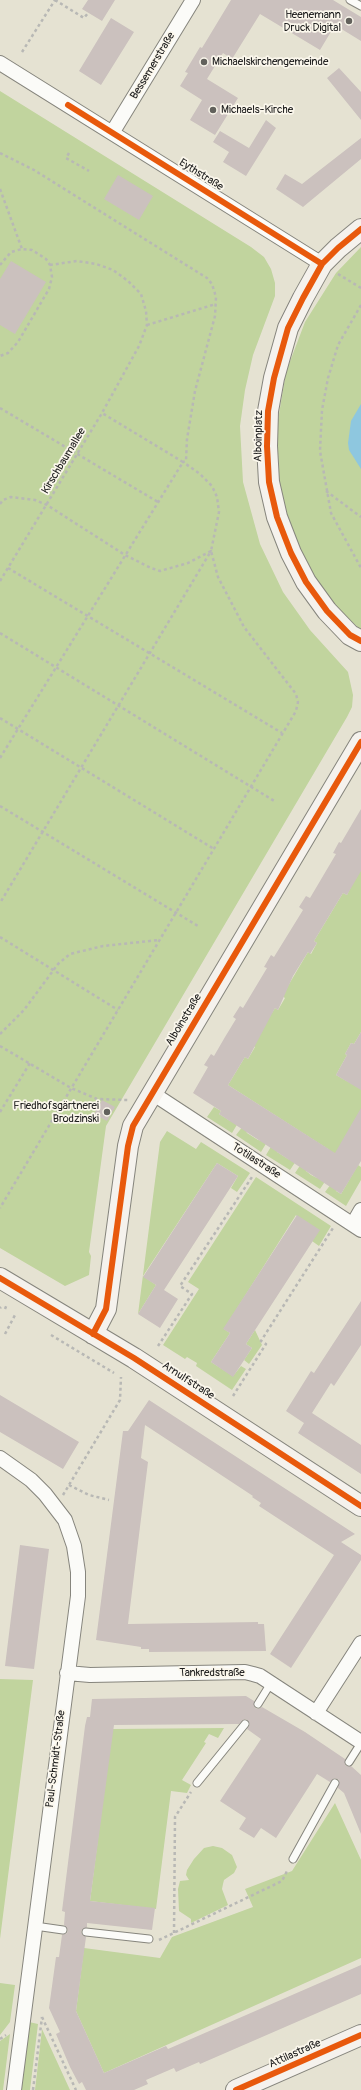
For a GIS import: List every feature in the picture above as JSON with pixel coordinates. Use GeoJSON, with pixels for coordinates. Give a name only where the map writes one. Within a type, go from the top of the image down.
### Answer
{"type":"FeatureCollection","features":[{"type":"Feature","properties":{"kind":"street","name":"Bessemerstraße"},"geometry":{"type":"LineString","coordinates":[[112,132],[193,0]]}},
{"type":"Feature","properties":{"kind":"street","name":"Eythstraße"},"geometry":{"type":"LineString","coordinates":[[0,63],[322,264]]}},
{"type":"Feature","properties":{"kind":"street","name":"Alboinplatz"},"geometry":{"type":"LineString","coordinates":[[361,229],[322,264],[302,298],[288,328],[276,372],[268,411],[267,446],[269,482],[277,517],[291,553],[306,582],[327,611],[355,638],[361,657]]}},
{"type":"Feature","properties":{"kind":"street","name":"Alboinstraße"},"geometry":{"type":"LineString","coordinates":[[93,1334],[106,1309],[128,1146],[133,1126],[361,742]]}},
{"type":"Feature","properties":{"kind":"street","name":"Totilastraße"},"geometry":{"type":"LineString","coordinates":[[148,1100],[352,1223]]}},
{"type":"Feature","properties":{"kind":"street"},"geometry":{"type":"LineString","coordinates":[[352,1223],[361,1210]]}},
{"type":"Feature","properties":{"kind":"street","name":"Arnulfstraße"},"geometry":{"type":"LineString","coordinates":[[0,1278],[134,1358],[361,1506]]}},
{"type":"Feature","properties":{"kind":"street","name":"Paul-Schmidt-Straße"},"geometry":{"type":"LineString","coordinates":[[0,1458],[31,1480],[49,1498],[65,1520],[74,1546],[78,1572],[78,1596],[34,1926],[14,2090]]}},
{"type":"Feature","properties":{"kind":"street"},"geometry":{"type":"LineString","coordinates":[[316,1713],[361,1643]]}},
{"type":"Feature","properties":{"kind":"street","name":"Tankredstraße"},"geometry":{"type":"LineString","coordinates":[[67,1673],[90,1675],[245,1672],[260,1676],[361,1742]]}},
{"type":"Feature","properties":{"kind":"street","name":"Attilastraße"},"geometry":{"type":"LineString","coordinates":[[236,2090],[361,2036]]}},
{"type":"Feature","properties":{"kind":"lane"},"geometry":{"type":"LineString","coordinates":[[350,0],[361,6]]}},
{"type":"Feature","properties":{"kind":"lane"},"geometry":{"type":"LineString","coordinates":[[258,1704],[271,1683]]}},
{"type":"Feature","properties":{"kind":"lane"},"geometry":{"type":"LineString","coordinates":[[197,1783],[245,1724]]}},
{"type":"Feature","properties":{"kind":"lane"},"geometry":{"type":"LineString","coordinates":[[349,1762],[361,1742]]}},
{"type":"Feature","properties":{"kind":"lane"},"geometry":{"type":"LineString","coordinates":[[293,1860],[335,1783]]}},
{"type":"Feature","properties":{"kind":"lane"},"geometry":{"type":"LineString","coordinates":[[34,1926],[63,1930]]}},
{"type":"Feature","properties":{"kind":"lane"},"geometry":{"type":"LineString","coordinates":[[86,1932],[149,1939]]}},
{"type":"Feature","properties":{"kind":"path"},"geometry":{"type":"LineString","coordinates":[[22,52],[55,0],[84,18],[88,13]]}},
{"type":"Feature","properties":{"kind":"path"},"geometry":{"type":"LineString","coordinates":[[0,153],[34,170],[207,278],[215,290],[216,304],[195,390],[187,440],[186,461],[183,462],[0,758]]}},
{"type":"Feature","properties":{"kind":"path"},"geometry":{"type":"LineString","coordinates":[[69,153],[66,158],[90,171]]}},
{"type":"Feature","properties":{"kind":"path"},"geometry":{"type":"LineString","coordinates":[[0,189],[22,249]]}},
{"type":"Feature","properties":{"kind":"path"},"geometry":{"type":"LineString","coordinates":[[0,265],[12,252],[22,249],[37,252],[50,265],[52,277],[49,289],[14,348],[0,356]]}},
{"type":"Feature","properties":{"kind":"path"},"geometry":{"type":"LineString","coordinates":[[50,265],[77,261],[96,264],[113,270],[128,281],[140,294],[146,311],[147,325],[216,304]]}},
{"type":"Feature","properties":{"kind":"path"},"geometry":{"type":"LineString","coordinates":[[322,264],[361,288]]}},
{"type":"Feature","properties":{"kind":"path"},"geometry":{"type":"LineString","coordinates":[[361,305],[338,345],[322,410],[320,451],[331,513],[361,568]]}},
{"type":"Feature","properties":{"kind":"path"},"geometry":{"type":"LineString","coordinates":[[0,408],[158,502]]}},
{"type":"Feature","properties":{"kind":"path"},"geometry":{"type":"LineString","coordinates":[[0,903],[211,551],[219,512],[217,497],[212,486],[200,474],[183,462],[102,413]]}},
{"type":"Feature","properties":{"kind":"path"},"geometry":{"type":"LineString","coordinates":[[326,491],[361,517]]}},
{"type":"Feature","properties":{"kind":"path"},"geometry":{"type":"LineString","coordinates":[[0,504],[3,500],[11,497],[34,500],[47,505],[125,555],[151,568],[160,570],[188,563],[211,551]]}},
{"type":"Feature","properties":{"kind":"path"},"geometry":{"type":"LineString","coordinates":[[0,1208],[296,711],[298,702],[296,694],[244,627],[218,577],[211,551]]}},
{"type":"Feature","properties":{"kind":"path"},"geometry":{"type":"LineString","coordinates":[[8,568],[282,734]]}},
{"type":"Feature","properties":{"kind":"path"},"geometry":{"type":"LineString","coordinates":[[0,633],[276,802]]}},
{"type":"Feature","properties":{"kind":"path"},"geometry":{"type":"LineString","coordinates":[[0,718],[214,849]]}},
{"type":"Feature","properties":{"kind":"path"},"geometry":{"type":"LineString","coordinates":[[0,806],[198,926]]}},
{"type":"Feature","properties":{"kind":"path"},"geometry":{"type":"LineString","coordinates":[[0,937],[118,1010]]}},
{"type":"Feature","properties":{"kind":"path"},"geometry":{"type":"LineString","coordinates":[[0,1034],[24,1010],[62,958],[70,954],[103,946],[160,940]]}},
{"type":"Feature","properties":{"kind":"path"},"geometry":{"type":"LineString","coordinates":[[0,1046],[72,1088],[97,1099],[148,1100]]}},
{"type":"Feature","properties":{"kind":"path"},"geometry":{"type":"LineString","coordinates":[[0,1112],[30,1063]]}},
{"type":"Feature","properties":{"kind":"path"},"geometry":{"type":"LineString","coordinates":[[158,1346],[192,1294],[180,1286],[255,1173]]}},
{"type":"Feature","properties":{"kind":"path"},"geometry":{"type":"LineString","coordinates":[[233,1396],[266,1344],[261,1341],[352,1223]]}},
{"type":"Feature","properties":{"kind":"path"},"geometry":{"type":"LineString","coordinates":[[4,1309],[7,1304]]}},
{"type":"Feature","properties":{"kind":"path"},"geometry":{"type":"LineString","coordinates":[[5,1334],[15,1316]]}},
{"type":"Feature","properties":{"kind":"path"},"geometry":{"type":"LineString","coordinates":[[51,1335],[114,1372]]}},
{"type":"Feature","properties":{"kind":"path"},"geometry":{"type":"LineString","coordinates":[[60,1500],[120,1400],[121,1377]]}},
{"type":"Feature","properties":{"kind":"path"},"geometry":{"type":"LineString","coordinates":[[69,1485],[89,1495],[109,1500]]}},
{"type":"Feature","properties":{"kind":"path"},"geometry":{"type":"LineString","coordinates":[[174,1932],[175,1817],[197,1783]]}},
{"type":"Feature","properties":{"kind":"path"},"geometry":{"type":"LineString","coordinates":[[149,1939],[161,1940],[174,1932],[282,1881],[293,1860]]}},
{"type":"Feature","properties":{"kind":"path"},"geometry":{"type":"LineString","coordinates":[[33,2090],[42,2017],[76,2090]]}},
{"type":"Feature","properties":{"kind":"green space"},"geometry":{"type":"Polygon","coordinates":[[[0,91],[251,247],[264,257],[271,269],[275,283],[275,296],[253,355],[245,390],[240,426],[243,482],[260,544],[283,592],[310,630],[348,672],[353,695],[352,707],[347,717],[106,1126],[89,1252],[91,1256],[89,1275],[65,1286],[0,1248],[0,91]]]}},
{"type":"Feature","properties":{"kind":"green space"},"geometry":{"type":"Polygon","coordinates":[[[361,247],[361,630],[337,608],[314,577],[297,545],[285,509],[279,479],[277,426],[286,372],[305,322],[336,273],[361,247]]]}},
{"type":"Feature","properties":{"kind":"green space"},"geometry":{"type":"Polygon","coordinates":[[[361,865],[361,1032],[354,1044],[351,1043],[345,1054],[347,1055],[336,1075],[361,1089],[361,1110],[336,1153],[333,1154],[328,1149],[228,1085],[245,1057],[248,1059],[255,1047],[252,1045],[275,1008],[278,1010],[285,998],[282,996],[308,952],[311,954],[317,943],[314,941],[343,893],[347,895],[361,865]]]}},
{"type":"Feature","properties":{"kind":"green space"},"geometry":{"type":"Polygon","coordinates":[[[214,1107],[221,1111],[219,1114],[230,1121],[232,1118],[238,1123],[232,1133],[207,1117],[214,1107]]]}},
{"type":"Feature","properties":{"kind":"green space"},"geometry":{"type":"Polygon","coordinates":[[[243,1126],[247,1133],[258,1140],[267,1142],[261,1152],[236,1135],[243,1126]]]}},
{"type":"Feature","properties":{"kind":"green space"},"geometry":{"type":"Polygon","coordinates":[[[167,1131],[196,1149],[201,1142],[250,1173],[237,1192],[231,1188],[238,1176],[217,1163],[143,1276],[156,1285],[138,1314],[160,1142],[167,1131]]]}},
{"type":"Feature","properties":{"kind":"green space"},"geometry":{"type":"Polygon","coordinates":[[[272,1145],[278,1149],[277,1152],[288,1159],[296,1161],[290,1170],[266,1155],[272,1145]]]}},
{"type":"Feature","properties":{"kind":"green space"},"geometry":{"type":"Polygon","coordinates":[[[301,1164],[307,1168],[306,1171],[311,1175],[317,1178],[318,1176],[326,1180],[320,1189],[295,1173],[301,1164]]]}},
{"type":"Feature","properties":{"kind":"green space"},"geometry":{"type":"Polygon","coordinates":[[[358,1165],[361,1167],[361,1180],[346,1206],[325,1192],[331,1184],[337,1188],[336,1191],[341,1194],[358,1165]]]}},
{"type":"Feature","properties":{"kind":"green space"},"geometry":{"type":"Polygon","coordinates":[[[256,1177],[331,1226],[319,1246],[312,1241],[296,1215],[224,1329],[230,1333],[211,1362],[233,1376],[241,1366],[246,1369],[232,1390],[196,1366],[197,1363],[187,1357],[185,1359],[163,1345],[199,1289],[188,1282],[256,1177]]]}},
{"type":"Feature","properties":{"kind":"green space"},"geometry":{"type":"Polygon","coordinates":[[[255,1330],[262,1345],[249,1364],[244,1360],[252,1348],[246,1344],[255,1330]]]}},
{"type":"Feature","properties":{"kind":"green space"},"geometry":{"type":"Polygon","coordinates":[[[0,1679],[33,1680],[0,1939],[0,1679]]]}},
{"type":"Feature","properties":{"kind":"green space"},"geometry":{"type":"Polygon","coordinates":[[[224,1728],[218,1738],[209,1734],[204,1742],[206,1743],[182,1780],[191,1785],[187,1793],[171,1791],[156,1909],[90,1901],[112,1729],[224,1728]]]}},
{"type":"Feature","properties":{"kind":"green space"},"geometry":{"type":"Polygon","coordinates":[[[335,1803],[361,1860],[361,1958],[104,2073],[76,2011],[84,1948],[160,1958],[172,1937],[253,1907],[245,1889],[292,1871],[335,1803]]]}},
{"type":"Feature","properties":{"kind":"green space"},"geometry":{"type":"Polygon","coordinates":[[[213,1846],[222,1848],[232,1855],[237,1867],[234,1873],[224,1880],[223,1884],[222,1889],[228,1905],[191,1923],[191,1919],[179,1911],[178,1889],[180,1881],[189,1880],[186,1875],[187,1870],[194,1859],[204,1848],[213,1846]]]}},
{"type":"Feature","properties":{"kind":"green space"},"geometry":{"type":"Polygon","coordinates":[[[0,1983],[15,1985],[10,2022],[0,2035],[0,1983]]]}},
{"type":"Feature","properties":{"kind":"green space"},"geometry":{"type":"Polygon","coordinates":[[[29,2022],[38,2024],[30,2090],[21,2090],[29,2022]]]}},
{"type":"Feature","properties":{"kind":"green space"},"geometry":{"type":"Polygon","coordinates":[[[42,2029],[70,2090],[35,2090],[42,2029]]]}},
{"type":"Feature","properties":{"kind":"green space"},"geometry":{"type":"Polygon","coordinates":[[[10,2034],[3,2090],[0,2090],[0,2041],[10,2034]]]}},
{"type":"Feature","properties":{"kind":"water"},"geometry":{"type":"Polygon","coordinates":[[[361,404],[361,469],[349,450],[348,443],[351,421],[361,404]]]}},
{"type":"Feature","properties":{"kind":"building"},"geometry":{"type":"Polygon","coordinates":[[[88,0],[115,0],[102,21],[82,9],[88,0]]]}},
{"type":"Feature","properties":{"kind":"building"},"geometry":{"type":"Polygon","coordinates":[[[231,0],[333,0],[361,17],[361,41],[335,25],[320,50],[260,14],[232,59],[223,53],[207,79],[238,98],[215,135],[190,120],[202,100],[180,86],[188,73],[185,72],[200,47],[202,48],[231,0]]]}},
{"type":"Feature","properties":{"kind":"building"},"geometry":{"type":"Polygon","coordinates":[[[111,18],[134,32],[101,85],[79,71],[111,18]]]}},
{"type":"Feature","properties":{"kind":"building"},"geometry":{"type":"Polygon","coordinates":[[[339,68],[361,92],[361,120],[327,78],[339,68]]]}},
{"type":"Feature","properties":{"kind":"building"},"geometry":{"type":"Polygon","coordinates":[[[266,120],[276,128],[246,176],[223,162],[229,152],[213,142],[220,131],[249,148],[266,120]]]}},
{"type":"Feature","properties":{"kind":"building"},"geometry":{"type":"Polygon","coordinates":[[[361,138],[361,159],[303,207],[276,189],[285,174],[302,184],[361,138]]]}},
{"type":"Feature","properties":{"kind":"building"},"geometry":{"type":"Polygon","coordinates":[[[118,175],[153,196],[139,220],[104,199],[118,175]]]}},
{"type":"Feature","properties":{"kind":"building"},"geometry":{"type":"Polygon","coordinates":[[[11,261],[46,282],[15,334],[0,325],[0,279],[11,261]]]}},
{"type":"Feature","properties":{"kind":"building"},"geometry":{"type":"Polygon","coordinates":[[[361,809],[361,871],[347,895],[343,893],[314,941],[317,943],[310,954],[308,952],[293,976],[278,1010],[275,1008],[248,1059],[245,1057],[228,1085],[335,1153],[361,1108],[361,1161],[341,1194],[219,1114],[221,1111],[193,1093],[208,1067],[204,1065],[211,1054],[214,1056],[236,1019],[233,1017],[240,1006],[243,1008],[267,968],[264,967],[271,955],[274,957],[303,910],[299,907],[306,896],[310,898],[336,854],[333,853],[339,842],[341,843],[361,809]]]}},
{"type":"Feature","properties":{"kind":"building"},"geometry":{"type":"Polygon","coordinates":[[[361,1032],[361,1090],[336,1075],[347,1055],[345,1054],[351,1043],[354,1044],[361,1032]]]}},
{"type":"Feature","properties":{"kind":"building"},"geometry":{"type":"Polygon","coordinates":[[[102,1100],[115,1107],[107,1121],[94,1114],[102,1100]]]}},
{"type":"Feature","properties":{"kind":"building"},"geometry":{"type":"Polygon","coordinates":[[[217,1163],[238,1176],[164,1290],[178,1299],[160,1328],[138,1314],[156,1285],[161,1288],[143,1277],[217,1163]]]}},
{"type":"Feature","properties":{"kind":"building"},"geometry":{"type":"Polygon","coordinates":[[[297,1215],[320,1230],[246,1344],[252,1348],[233,1377],[211,1362],[230,1333],[223,1329],[297,1215]]]}},
{"type":"Feature","properties":{"kind":"building"},"geometry":{"type":"Polygon","coordinates":[[[361,1301],[361,1345],[334,1386],[331,1383],[312,1413],[361,1445],[361,1474],[298,1433],[304,1423],[286,1411],[311,1371],[314,1373],[361,1301]]]}},
{"type":"Feature","properties":{"kind":"building"},"geometry":{"type":"Polygon","coordinates":[[[0,1395],[79,1442],[63,1469],[0,1432],[0,1395]]]}},
{"type":"Feature","properties":{"kind":"building"},"geometry":{"type":"Polygon","coordinates":[[[149,1400],[355,1534],[341,1542],[361,1555],[361,1560],[291,1668],[270,1654],[334,1555],[259,1506],[261,1503],[252,1497],[253,1496],[145,1425],[141,1458],[148,1462],[128,1624],[258,1622],[258,1624],[264,1624],[266,1651],[149,1652],[149,1649],[141,1649],[141,1647],[96,1640],[123,1431],[128,1431],[149,1400]]]}},
{"type":"Feature","properties":{"kind":"building"},"geometry":{"type":"Polygon","coordinates":[[[20,1545],[49,1549],[34,1669],[5,1666],[20,1545]]]}},
{"type":"Feature","properties":{"kind":"building"},"geometry":{"type":"Polygon","coordinates":[[[246,1696],[254,1701],[255,1708],[258,1709],[262,1707],[305,1732],[345,1759],[346,1766],[351,1766],[361,1775],[361,1834],[344,1793],[338,1788],[339,1780],[335,1778],[330,1782],[317,1774],[276,1838],[261,1828],[254,1838],[239,1829],[246,1818],[220,1801],[261,1739],[247,1729],[250,1724],[246,1719],[239,1724],[114,1725],[90,1901],[155,1908],[152,1930],[87,1923],[87,1927],[81,1931],[86,1937],[76,2011],[104,2073],[166,2046],[168,2049],[361,1965],[361,1994],[200,2064],[199,2062],[176,2072],[174,2068],[146,2080],[148,2084],[134,2090],[86,2090],[82,2082],[79,2084],[70,2067],[56,2034],[60,2032],[49,2008],[56,1957],[59,1957],[62,1935],[67,1933],[68,1930],[64,1925],[65,1912],[62,1911],[85,1726],[87,1717],[90,1717],[92,1699],[246,1696]]]}},
{"type":"Feature","properties":{"kind":"cycle path"},"geometry":{"type":"LineString","coordinates":[[68,105],[322,264]]}},
{"type":"Feature","properties":{"kind":"cycle path"},"geometry":{"type":"LineString","coordinates":[[361,229],[338,248],[322,264],[288,328],[274,378],[268,411],[267,446],[269,482],[277,517],[291,553],[306,582],[327,611],[350,635],[361,641]]}},
{"type":"Feature","properties":{"kind":"cycle path"},"geometry":{"type":"LineString","coordinates":[[93,1334],[106,1309],[128,1146],[133,1126],[361,742]]}},
{"type":"Feature","properties":{"kind":"cycle path"},"geometry":{"type":"LineString","coordinates":[[0,1278],[134,1358],[361,1506]]}},
{"type":"Feature","properties":{"kind":"cycle path"},"geometry":{"type":"LineString","coordinates":[[236,2090],[361,2035]]}},
{"type":"Feature","properties":{"kind":"place","name":"Heenemann Druck Digital"},"geometry":{"type":"Point","coordinates":[349,21]}},
{"type":"Feature","properties":{"kind":"place","name":"Michaelskirchengemeinde"},"geometry":{"type":"Point","coordinates":[204,62]}},
{"type":"Feature","properties":{"kind":"place","name":"Michaels-Kirche"},"geometry":{"type":"Point","coordinates":[213,110]}},
{"type":"Feature","properties":{"kind":"place","name":"Friedhofsgärtnerei Brodzinski"},"geometry":{"type":"Point","coordinates":[107,1112]}}]}
